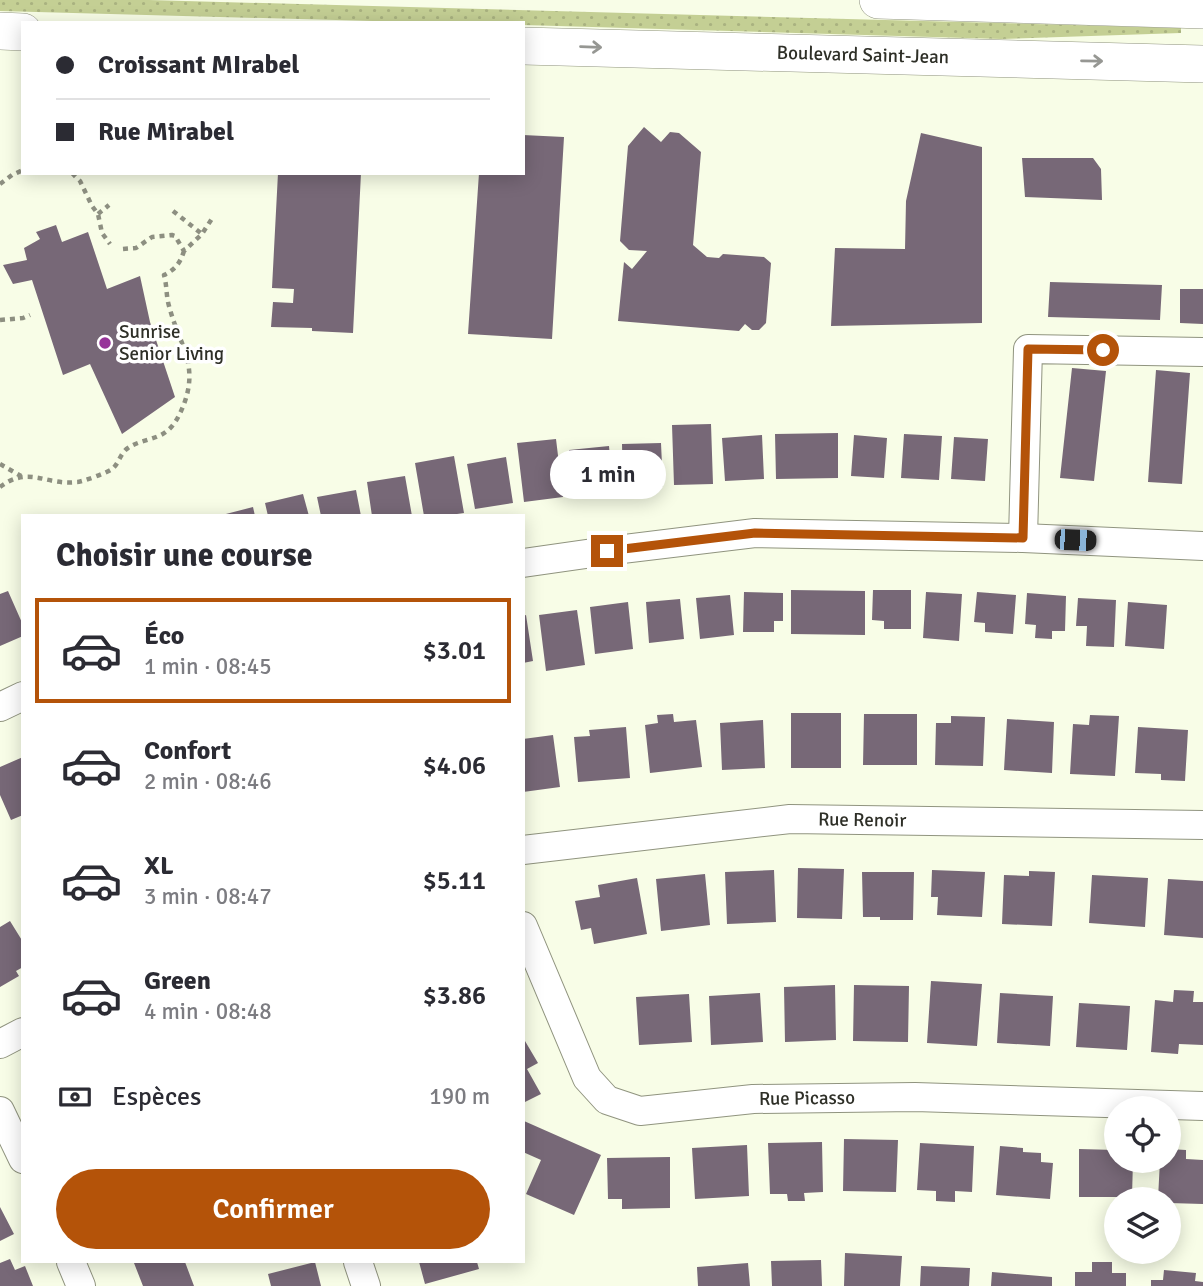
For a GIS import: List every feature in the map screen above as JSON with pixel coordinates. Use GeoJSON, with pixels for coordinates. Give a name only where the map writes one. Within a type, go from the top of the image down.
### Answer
{"type":"FeatureCollection","features":[{"type":"Feature","properties":{"kind":"main road"},"geometry":{"type":"LineString","coordinates":[[878,0],[1203,10]]}},
{"type":"Feature","properties":{"kind":"main road"},"geometry":{"type":"LineString","coordinates":[[0,31],[21,32]]}},
{"type":"Feature","properties":{"kind":"main road","name":"Boulevard Saint-Jean"},"geometry":{"type":"LineString","coordinates":[[525,46],[1203,64]]}},
{"type":"Feature","properties":{"kind":"street"},"geometry":{"type":"LineString","coordinates":[[1023,538],[1028,349],[1203,352]]}},
{"type":"Feature","properties":{"kind":"street"},"geometry":{"type":"LineString","coordinates":[[525,563],[755,533],[1023,538],[1203,546]]}},
{"type":"Feature","properties":{"kind":"street"},"geometry":{"type":"LineString","coordinates":[[0,707],[21,697]]}},
{"type":"Feature","properties":{"kind":"street","name":"Rue Renoir"},"geometry":{"type":"LineString","coordinates":[[525,850],[790,819],[1203,825]]}},
{"type":"Feature","properties":{"kind":"street","name":"Rue Picasso"},"geometry":{"type":"LineString","coordinates":[[525,931],[587,1079],[607,1101],[640,1111],[754,1099],[915,1097],[1203,1107]]}},
{"type":"Feature","properties":{"kind":"street"},"geometry":{"type":"LineString","coordinates":[[0,1044],[21,1033]]}},
{"type":"Feature","properties":{"kind":"street"},"geometry":{"type":"LineString","coordinates":[[0,1111],[21,1155]]}},
{"type":"Feature","properties":{"kind":"street"},"geometry":{"type":"LineString","coordinates":[[71,1263],[80,1286]]}},
{"type":"Feature","properties":{"kind":"street"},"geometry":{"type":"LineString","coordinates":[[358,1263],[366,1286]]}},
{"type":"Feature","properties":{"kind":"path"},"geometry":{"type":"LineString","coordinates":[[0,184],[21,171]]}},
{"type":"Feature","properties":{"kind":"path"},"geometry":{"type":"LineString","coordinates":[[74,175],[98,215],[102,233],[110,244]]}},
{"type":"Feature","properties":{"kind":"path"},"geometry":{"type":"LineString","coordinates":[[98,215],[109,205]]}},
{"type":"Feature","properties":{"kind":"path"},"geometry":{"type":"LineString","coordinates":[[173,211],[202,234]]}},
{"type":"Feature","properties":{"kind":"path"},"geometry":{"type":"LineString","coordinates":[[0,464],[22,476],[67,483],[87,480],[112,470],[125,450],[159,436],[177,420],[187,395],[190,369],[168,304],[164,275],[175,269],[184,251],[202,234],[213,217]]}},
{"type":"Feature","properties":{"kind":"path"},"geometry":{"type":"LineString","coordinates":[[123,249],[136,248],[152,237],[172,235],[184,251]]}},
{"type":"Feature","properties":{"kind":"path"},"geometry":{"type":"LineString","coordinates":[[1,319],[30,315]]}},
{"type":"Feature","properties":{"kind":"path"},"geometry":{"type":"LineString","coordinates":[[0,487],[22,476]]}},
{"type":"Feature","properties":{"kind":"green space"},"geometry":{"type":"Polygon","coordinates":[[[0,0],[149,0],[1181,28],[1181,33],[1001,39],[525,25],[525,21],[371,21],[0,11],[0,0]]]}},
{"type":"Feature","properties":{"kind":"building"},"geometry":{"type":"Polygon","coordinates":[[[644,127],[661,142],[670,132],[679,133],[701,152],[693,245],[707,257],[719,258],[723,254],[764,257],[771,263],[766,323],[759,330],[752,330],[745,324],[739,331],[618,321],[624,262],[632,269],[647,251],[629,250],[620,241],[628,146],[644,127]]]}},
{"type":"Feature","properties":{"kind":"building"},"geometry":{"type":"Polygon","coordinates":[[[921,133],[982,147],[982,323],[831,326],[835,248],[905,249],[906,201],[921,133]]]}},
{"type":"Feature","properties":{"kind":"building"},"geometry":{"type":"Polygon","coordinates":[[[525,135],[564,137],[552,339],[468,334],[479,175],[525,175],[525,135]]]}},
{"type":"Feature","properties":{"kind":"building"},"geometry":{"type":"Polygon","coordinates":[[[1022,158],[1093,158],[1101,169],[1102,200],[1025,197],[1022,158]]]}},
{"type":"Feature","properties":{"kind":"building"},"geometry":{"type":"Polygon","coordinates":[[[278,175],[361,175],[353,333],[271,327],[273,302],[293,303],[294,289],[272,288],[278,175]]]}},
{"type":"Feature","properties":{"kind":"building","name":"Sunrise Senior Living"},"geometry":{"type":"Polygon","coordinates":[[[56,225],[62,242],[88,232],[107,289],[140,276],[150,322],[175,397],[122,434],[90,364],[63,375],[32,280],[13,284],[3,265],[27,260],[24,248],[40,239],[36,232],[56,225]]]}},
{"type":"Feature","properties":{"kind":"building"},"geometry":{"type":"Polygon","coordinates":[[[1050,282],[1162,285],[1160,320],[1048,317],[1050,282]]]}},
{"type":"Feature","properties":{"kind":"building"},"geometry":{"type":"Polygon","coordinates":[[[1180,289],[1203,289],[1203,324],[1180,323],[1180,289]]]}},
{"type":"Feature","properties":{"kind":"building"},"geometry":{"type":"Polygon","coordinates":[[[1072,368],[1106,371],[1094,481],[1060,478],[1072,368]]]}},
{"type":"Feature","properties":{"kind":"building"},"geometry":{"type":"Polygon","coordinates":[[[1156,370],[1190,373],[1182,484],[1148,482],[1156,370]]]}},
{"type":"Feature","properties":{"kind":"building"},"geometry":{"type":"Polygon","coordinates":[[[711,424],[713,484],[674,485],[672,425],[711,424]]]}},
{"type":"Feature","properties":{"kind":"building"},"geometry":{"type":"Polygon","coordinates":[[[838,433],[838,478],[776,479],[775,434],[838,433]]]}},
{"type":"Feature","properties":{"kind":"building"},"geometry":{"type":"Polygon","coordinates":[[[904,434],[942,436],[939,480],[901,478],[904,434]]]}},
{"type":"Feature","properties":{"kind":"building"},"geometry":{"type":"Polygon","coordinates":[[[762,435],[764,479],[725,481],[722,438],[762,435]]]}},
{"type":"Feature","properties":{"kind":"building"},"geometry":{"type":"Polygon","coordinates":[[[854,435],[887,438],[884,478],[851,476],[854,435]]]}},
{"type":"Feature","properties":{"kind":"building"},"geometry":{"type":"Polygon","coordinates":[[[954,437],[988,439],[985,481],[951,479],[954,437]]]}},
{"type":"Feature","properties":{"kind":"building"},"geometry":{"type":"Polygon","coordinates":[[[556,439],[563,497],[524,502],[517,443],[556,439]]]}},
{"type":"Feature","properties":{"kind":"building"},"geometry":{"type":"Polygon","coordinates":[[[661,443],[663,487],[623,488],[622,444],[661,443]]]}},
{"type":"Feature","properties":{"kind":"building"},"geometry":{"type":"Polygon","coordinates":[[[609,446],[613,491],[574,495],[569,450],[609,446]]]}},
{"type":"Feature","properties":{"kind":"building"},"geometry":{"type":"Polygon","coordinates":[[[454,456],[464,513],[424,514],[415,463],[454,456]]]}},
{"type":"Feature","properties":{"kind":"building"},"geometry":{"type":"Polygon","coordinates":[[[506,457],[513,503],[475,509],[467,464],[506,457]]]}},
{"type":"Feature","properties":{"kind":"building"},"geometry":{"type":"Polygon","coordinates":[[[405,476],[412,514],[372,514],[367,482],[405,476]]]}},
{"type":"Feature","properties":{"kind":"building"},"geometry":{"type":"Polygon","coordinates":[[[356,490],[361,514],[321,514],[317,497],[356,490]]]}},
{"type":"Feature","properties":{"kind":"building"},"geometry":{"type":"Polygon","coordinates":[[[303,494],[308,514],[268,514],[265,503],[303,494]]]}},
{"type":"Feature","properties":{"kind":"building"},"geometry":{"type":"Polygon","coordinates":[[[253,507],[255,514],[226,514],[253,507]]]}},
{"type":"Feature","properties":{"kind":"building"},"geometry":{"type":"Polygon","coordinates":[[[791,590],[865,591],[865,635],[791,634],[791,590]]]}},
{"type":"Feature","properties":{"kind":"building"},"geometry":{"type":"Polygon","coordinates":[[[873,590],[911,590],[911,629],[884,629],[884,621],[872,620],[873,590]]]}},
{"type":"Feature","properties":{"kind":"building"},"geometry":{"type":"Polygon","coordinates":[[[8,591],[21,620],[21,637],[0,646],[0,594],[8,591]]]}},
{"type":"Feature","properties":{"kind":"building"},"geometry":{"type":"Polygon","coordinates":[[[744,592],[783,593],[783,621],[774,621],[774,632],[743,632],[744,592]]]}},
{"type":"Feature","properties":{"kind":"building"},"geometry":{"type":"Polygon","coordinates":[[[926,592],[962,594],[959,641],[923,638],[926,592]]]}},
{"type":"Feature","properties":{"kind":"building"},"geometry":{"type":"Polygon","coordinates":[[[977,592],[1016,595],[1013,634],[985,632],[985,623],[974,622],[977,592]]]}},
{"type":"Feature","properties":{"kind":"building"},"geometry":{"type":"Polygon","coordinates":[[[1027,593],[1066,596],[1065,631],[1052,631],[1052,639],[1035,638],[1036,625],[1025,624],[1027,593]]]}},
{"type":"Feature","properties":{"kind":"building"},"geometry":{"type":"Polygon","coordinates":[[[730,595],[734,635],[700,639],[696,598],[730,595]]]}},
{"type":"Feature","properties":{"kind":"building"},"geometry":{"type":"Polygon","coordinates":[[[1078,598],[1116,600],[1114,647],[1086,646],[1087,626],[1076,626],[1078,598]]]}},
{"type":"Feature","properties":{"kind":"building"},"geometry":{"type":"Polygon","coordinates":[[[680,599],[684,639],[649,643],[646,602],[680,599]]]}},
{"type":"Feature","properties":{"kind":"building"},"geometry":{"type":"Polygon","coordinates":[[[628,602],[633,649],[595,654],[590,607],[628,602]]]}},
{"type":"Feature","properties":{"kind":"building"},"geometry":{"type":"Polygon","coordinates":[[[1128,602],[1167,605],[1164,649],[1125,646],[1128,602]]]}},
{"type":"Feature","properties":{"kind":"building"},"geometry":{"type":"Polygon","coordinates":[[[577,610],[585,665],[546,671],[539,615],[577,610]]]}},
{"type":"Feature","properties":{"kind":"building"},"geometry":{"type":"Polygon","coordinates":[[[525,615],[533,661],[525,663],[525,615]]]}},
{"type":"Feature","properties":{"kind":"building"},"geometry":{"type":"Polygon","coordinates":[[[791,713],[841,713],[841,768],[791,768],[791,713]]]}},
{"type":"Feature","properties":{"kind":"building"},"geometry":{"type":"Polygon","coordinates":[[[673,714],[674,722],[696,720],[702,767],[650,773],[645,725],[658,723],[657,715],[673,714]]]}},
{"type":"Feature","properties":{"kind":"building"},"geometry":{"type":"Polygon","coordinates":[[[864,714],[917,714],[917,765],[863,765],[864,714]]]}},
{"type":"Feature","properties":{"kind":"building"},"geometry":{"type":"Polygon","coordinates":[[[1090,715],[1119,716],[1115,776],[1070,774],[1073,724],[1089,725],[1090,715]]]}},
{"type":"Feature","properties":{"kind":"building"},"geometry":{"type":"Polygon","coordinates":[[[951,716],[985,717],[983,766],[935,765],[936,723],[951,723],[951,716]]]}},
{"type":"Feature","properties":{"kind":"building"},"geometry":{"type":"Polygon","coordinates":[[[1007,719],[1054,722],[1052,773],[1004,770],[1007,719]]]}},
{"type":"Feature","properties":{"kind":"building"},"geometry":{"type":"Polygon","coordinates":[[[763,720],[765,768],[722,770],[720,723],[763,720]]]}},
{"type":"Feature","properties":{"kind":"building"},"geometry":{"type":"Polygon","coordinates":[[[626,727],[630,778],[578,782],[574,737],[590,736],[589,730],[626,727]]]}},
{"type":"Feature","properties":{"kind":"building"},"geometry":{"type":"Polygon","coordinates":[[[1138,727],[1188,730],[1185,781],[1161,780],[1161,774],[1135,773],[1138,727]]]}},
{"type":"Feature","properties":{"kind":"building"},"geometry":{"type":"Polygon","coordinates":[[[553,735],[560,787],[525,792],[525,739],[553,735]]]}},
{"type":"Feature","properties":{"kind":"building"},"geometry":{"type":"Polygon","coordinates":[[[21,758],[21,816],[11,820],[0,795],[0,767],[21,758]]]}},
{"type":"Feature","properties":{"kind":"building"},"geometry":{"type":"Polygon","coordinates":[[[798,868],[844,869],[842,919],[797,918],[798,868]]]}},
{"type":"Feature","properties":{"kind":"building"},"geometry":{"type":"Polygon","coordinates":[[[774,870],[776,922],[727,924],[725,872],[774,870]]]}},
{"type":"Feature","properties":{"kind":"building"},"geometry":{"type":"Polygon","coordinates":[[[932,870],[985,872],[982,917],[937,915],[938,897],[931,897],[932,870]]]}},
{"type":"Feature","properties":{"kind":"building"},"geometry":{"type":"Polygon","coordinates":[[[1029,871],[1055,872],[1052,926],[1002,924],[1004,875],[1029,876],[1029,871]]]}},
{"type":"Feature","properties":{"kind":"building"},"geometry":{"type":"Polygon","coordinates":[[[862,872],[914,872],[913,920],[863,917],[862,872]]]}},
{"type":"Feature","properties":{"kind":"building"},"geometry":{"type":"Polygon","coordinates":[[[705,874],[710,925],[661,931],[656,879],[705,874]]]}},
{"type":"Feature","properties":{"kind":"building"},"geometry":{"type":"Polygon","coordinates":[[[1092,875],[1148,878],[1145,927],[1089,923],[1092,875]]]}},
{"type":"Feature","properties":{"kind":"building"},"geometry":{"type":"Polygon","coordinates":[[[637,878],[647,934],[594,944],[591,928],[581,930],[575,901],[600,897],[598,885],[637,878]]]}},
{"type":"Feature","properties":{"kind":"building"},"geometry":{"type":"Polygon","coordinates":[[[1168,879],[1203,881],[1203,938],[1164,935],[1168,879]]]}},
{"type":"Feature","properties":{"kind":"building"},"geometry":{"type":"Polygon","coordinates":[[[10,921],[21,939],[21,968],[16,971],[19,976],[0,987],[0,927],[10,921]]]}},
{"type":"Feature","properties":{"kind":"building"},"geometry":{"type":"Polygon","coordinates":[[[931,981],[982,984],[977,1046],[927,1043],[931,981]]]}},
{"type":"Feature","properties":{"kind":"building"},"geometry":{"type":"Polygon","coordinates":[[[835,985],[836,1040],[785,1042],[784,987],[835,985]]]}},
{"type":"Feature","properties":{"kind":"building"},"geometry":{"type":"Polygon","coordinates":[[[854,985],[909,986],[908,1042],[853,1041],[854,985]]]}},
{"type":"Feature","properties":{"kind":"building"},"geometry":{"type":"Polygon","coordinates":[[[1174,990],[1194,991],[1193,1002],[1203,1002],[1203,1045],[1179,1044],[1178,1054],[1151,1052],[1155,1000],[1173,1002],[1174,990]]]}},
{"type":"Feature","properties":{"kind":"building"},"geometry":{"type":"Polygon","coordinates":[[[760,993],[763,1042],[711,1045],[709,996],[760,993]]]}},
{"type":"Feature","properties":{"kind":"building"},"geometry":{"type":"Polygon","coordinates":[[[1000,993],[1053,996],[1050,1046],[997,1043],[1000,993]]]}},
{"type":"Feature","properties":{"kind":"building"},"geometry":{"type":"Polygon","coordinates":[[[689,994],[692,1042],[639,1045],[636,997],[689,994]]]}},
{"type":"Feature","properties":{"kind":"building"},"geometry":{"type":"Polygon","coordinates":[[[1079,1003],[1130,1006],[1127,1050],[1076,1047],[1079,1003]]]}},
{"type":"Feature","properties":{"kind":"building"},"geometry":{"type":"Polygon","coordinates":[[[525,1041],[538,1063],[527,1069],[541,1094],[525,1102],[525,1041]]]}},
{"type":"Feature","properties":{"kind":"building"},"geometry":{"type":"Polygon","coordinates":[[[525,1121],[601,1155],[574,1215],[526,1194],[541,1160],[525,1153],[525,1121]]]}},
{"type":"Feature","properties":{"kind":"building"},"geometry":{"type":"Polygon","coordinates":[[[844,1139],[898,1140],[896,1192],[843,1191],[844,1139]]]}},
{"type":"Feature","properties":{"kind":"building"},"geometry":{"type":"Polygon","coordinates":[[[822,1142],[823,1192],[804,1193],[805,1201],[788,1201],[787,1194],[770,1194],[768,1143],[822,1142]]]}},
{"type":"Feature","properties":{"kind":"building"},"geometry":{"type":"Polygon","coordinates":[[[920,1143],[974,1146],[972,1192],[955,1191],[955,1202],[936,1201],[936,1191],[917,1190],[920,1143]]]}},
{"type":"Feature","properties":{"kind":"building"},"geometry":{"type":"Polygon","coordinates":[[[747,1145],[749,1196],[695,1199],[692,1148],[747,1145]]]}},
{"type":"Feature","properties":{"kind":"building"},"geometry":{"type":"Polygon","coordinates":[[[1000,1146],[1041,1153],[1041,1162],[1053,1163],[1050,1199],[996,1195],[1000,1146]]]}},
{"type":"Feature","properties":{"kind":"building"},"geometry":{"type":"Polygon","coordinates":[[[1079,1149],[1104,1150],[1104,1173],[1133,1173],[1132,1187],[1104,1187],[1104,1197],[1079,1197],[1079,1149]]]}},
{"type":"Feature","properties":{"kind":"building"},"geometry":{"type":"Polygon","coordinates":[[[1181,1150],[1186,1150],[1186,1159],[1203,1160],[1203,1204],[1181,1203],[1181,1187],[1159,1187],[1159,1173],[1181,1173],[1181,1150]]]}},
{"type":"Feature","properties":{"kind":"building"},"geometry":{"type":"Polygon","coordinates":[[[670,1157],[670,1208],[622,1209],[622,1199],[608,1199],[607,1158],[670,1157]]]}},
{"type":"Feature","properties":{"kind":"building"},"geometry":{"type":"Polygon","coordinates":[[[0,1207],[14,1234],[0,1241],[0,1207]]]}},
{"type":"Feature","properties":{"kind":"building"},"geometry":{"type":"Polygon","coordinates":[[[845,1253],[902,1256],[900,1286],[844,1286],[845,1253]]]}},
{"type":"Feature","properties":{"kind":"building"},"geometry":{"type":"Polygon","coordinates":[[[10,1259],[15,1270],[25,1266],[33,1286],[0,1286],[0,1263],[10,1259]]]}},
{"type":"Feature","properties":{"kind":"building"},"geometry":{"type":"Polygon","coordinates":[[[821,1260],[822,1286],[772,1286],[771,1261],[821,1260]]]}},
{"type":"Feature","properties":{"kind":"building"},"geometry":{"type":"Polygon","coordinates":[[[1092,1262],[1112,1264],[1112,1273],[1126,1273],[1126,1286],[1075,1286],[1075,1272],[1092,1272],[1092,1262]]]}},
{"type":"Feature","properties":{"kind":"building"},"geometry":{"type":"Polygon","coordinates":[[[134,1263],[185,1263],[194,1286],[143,1286],[134,1263]]]}},
{"type":"Feature","properties":{"kind":"building"},"geometry":{"type":"Polygon","coordinates":[[[315,1263],[321,1286],[271,1286],[268,1274],[315,1263]]]}},
{"type":"Feature","properties":{"kind":"building"},"geometry":{"type":"Polygon","coordinates":[[[419,1263],[477,1263],[479,1269],[425,1284],[419,1263]]]}},
{"type":"Feature","properties":{"kind":"building"},"geometry":{"type":"Polygon","coordinates":[[[748,1263],[750,1286],[698,1286],[697,1267],[748,1263]]]}},
{"type":"Feature","properties":{"kind":"building"},"geometry":{"type":"Polygon","coordinates":[[[921,1266],[970,1268],[969,1286],[920,1286],[921,1266]]]}},
{"type":"Feature","properties":{"kind":"building"},"geometry":{"type":"Polygon","coordinates":[[[1164,1270],[1196,1273],[1195,1281],[1203,1282],[1203,1286],[1151,1286],[1151,1280],[1163,1280],[1164,1270]]]}},
{"type":"Feature","properties":{"kind":"building"},"geometry":{"type":"Polygon","coordinates":[[[992,1272],[1052,1277],[1052,1286],[991,1286],[992,1272]]]}},
{"type":"Feature","properties":{"kind":"place","name":"Sunrise Senior Living"},"geometry":{"type":"Point","coordinates":[105,343]}},
{"type":"Feature","properties":{"kind":"route"},"geometry":{"type":"LineString","coordinates":[[607,551],[755,533],[1023,538],[1028,349],[1103,350]]}}]}
